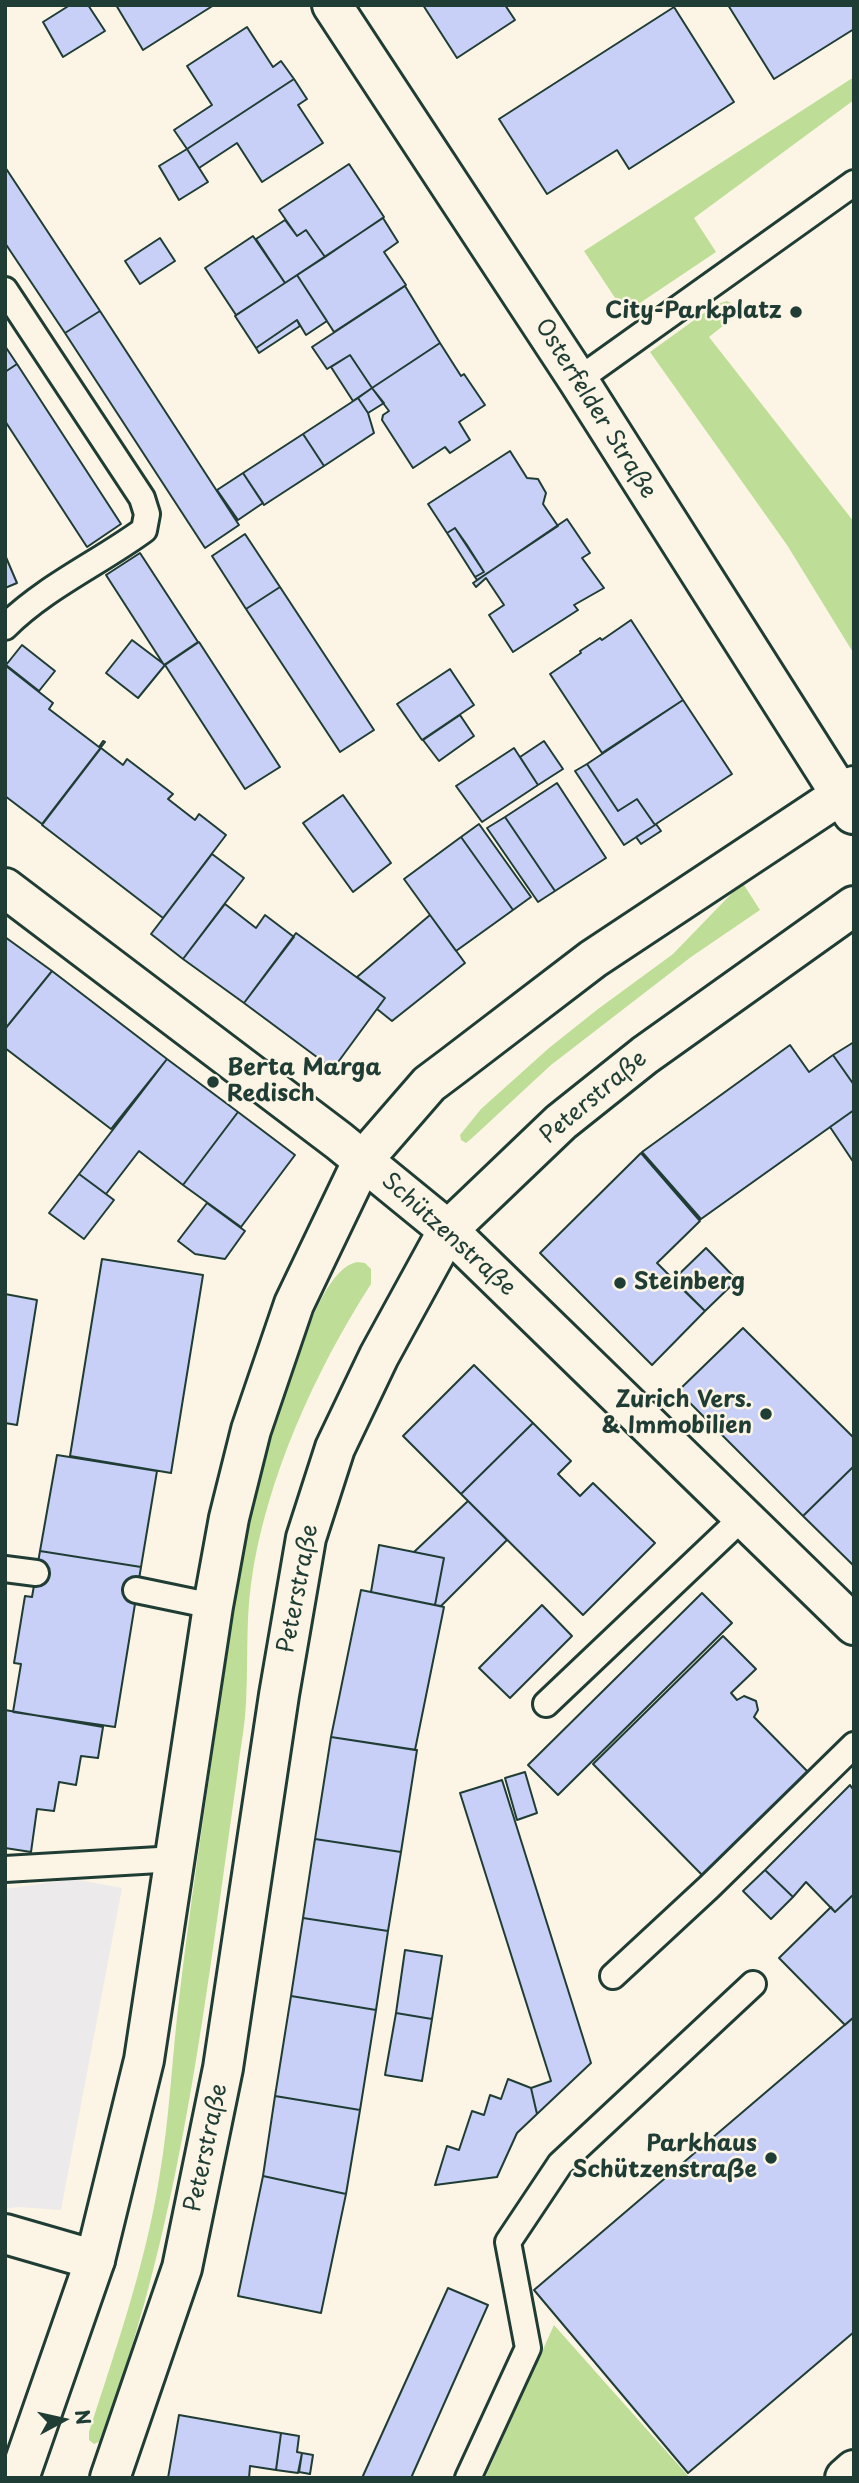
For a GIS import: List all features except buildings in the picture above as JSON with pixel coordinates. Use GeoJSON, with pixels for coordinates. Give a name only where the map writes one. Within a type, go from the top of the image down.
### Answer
{"type":"FeatureCollection","features":[{"type":"Feature","properties":{"kind":"main road","name":"Osterfelder Straße"},"geometry":{"type":"LineString","coordinates":[[332,5],[849,799]]}},
{"type":"Feature","properties":{"kind":"main road"},"geometry":{"type":"LineString","coordinates":[[19,2478],[95,2260],[144,2060],[213,1606],[229,1518],[256,1418],[294,1304],[363,1160],[429,1084],[593,959],[849,799]]}},
{"type":"Feature","properties":{"kind":"main road","name":"Schützenstraße"},"geometry":{"type":"LineString","coordinates":[[5,888],[363,1160],[448,1230],[854,1625]]}},
{"type":"Feature","properties":{"kind":"main road","name":"Peterstraße"},"geometry":{"type":"LineString","coordinates":[[110,2478],[185,2255],[223,2068],[279,1695],[306,1538],[335,1447],[379,1356],[448,1230],[572,1113],[645,1055],[854,906]]}},
{"type":"Feature","properties":{"kind":"main road"},"geometry":{"type":"LineString","coordinates":[[5,2234],[95,2260]]}},
{"type":"Feature","properties":{"kind":"main road"},"geometry":{"type":"LineString","coordinates":[[845,2478],[854,2470]]}},
{"type":"Feature","properties":{"kind":"lane"},"geometry":{"type":"LineString","coordinates":[[578,380],[854,183]]}},
{"type":"Feature","properties":{"kind":"lane"},"geometry":{"type":"LineString","coordinates":[[5,290],[142,498],[147,514],[144,530],[53,589],[5,627]]}},
{"type":"Feature","properties":{"kind":"lane"},"geometry":{"type":"LineString","coordinates":[[546,1704],[743,1517]]}},
{"type":"Feature","properties":{"kind":"lane"},"geometry":{"type":"LineString","coordinates":[[5,1569],[36,1573]]}},
{"type":"Feature","properties":{"kind":"lane"},"geometry":{"type":"LineString","coordinates":[[136,1590],[213,1606]]}},
{"type":"Feature","properties":{"kind":"lane"},"geometry":{"type":"LineString","coordinates":[[613,1976],[854,1745]]}},
{"type":"Feature","properties":{"kind":"lane"},"geometry":{"type":"LineString","coordinates":[[5,1870],[176,1859]]}},
{"type":"Feature","properties":{"kind":"lane"},"geometry":{"type":"LineString","coordinates":[[468,2478],[528,2348],[508,2242],[560,2164],[753,1984]]}},
{"type":"Feature","properties":{"kind":"shaded area"},"geometry":{"type":"Polygon","coordinates":[[[74,1879],[122,1888],[61,2210],[18,2207],[5,2209],[5,1889],[74,1879]]]}},
{"type":"Feature","properties":{"kind":"green space"},"geometry":{"type":"Polygon","coordinates":[[[854,77],[854,100],[694,218],[716,252],[625,313],[584,251],[854,77]]]}},
{"type":"Feature","properties":{"kind":"green space"},"geometry":{"type":"Polygon","coordinates":[[[727,301],[733,304],[738,314],[709,337],[854,522],[854,654],[787,545],[650,352],[715,305],[727,301]]]}},
{"type":"Feature","properties":{"kind":"green space"},"geometry":{"type":"Polygon","coordinates":[[[744,885],[760,910],[691,957],[551,1065],[466,1143],[461,1140],[460,1135],[481,1109],[549,1048],[673,954],[734,891],[744,885]]]}},
{"type":"Feature","properties":{"kind":"green space"},"geometry":{"type":"Polygon","coordinates":[[[357,1262],[365,1263],[371,1269],[371,1284],[331,1353],[295,1428],[280,1467],[258,1545],[249,1601],[244,1724],[187,2114],[151,2280],[127,2362],[99,2442],[94,2444],[89,2440],[89,2432],[138,2275],[159,2179],[192,1896],[231,1622],[251,1508],[274,1422],[312,1318],[331,1282],[348,1266],[357,1262]]]}},
{"type":"Feature","properties":{"kind":"green space"},"geometry":{"type":"Polygon","coordinates":[[[554,2325],[690,2478],[485,2478],[554,2325]]]}},
{"type":"Feature","properties":{"kind":"place","name":"City-Parkplatz"},"geometry":{"type":"Point","coordinates":[796,312]}},
{"type":"Feature","properties":{"kind":"place","name":"Berta Marga Redisch"},"geometry":{"type":"Point","coordinates":[213,1082]}},
{"type":"Feature","properties":{"kind":"place","name":"Steinberg"},"geometry":{"type":"Point","coordinates":[620,1283]}},
{"type":"Feature","properties":{"kind":"place","name":"Zurich Vers. & Immobilien"},"geometry":{"type":"Point","coordinates":[766,1414]}},
{"type":"Feature","properties":{"kind":"place","name":"Parkhaus Schützenstraße"},"geometry":{"type":"Point","coordinates":[771,2158]}}]}
